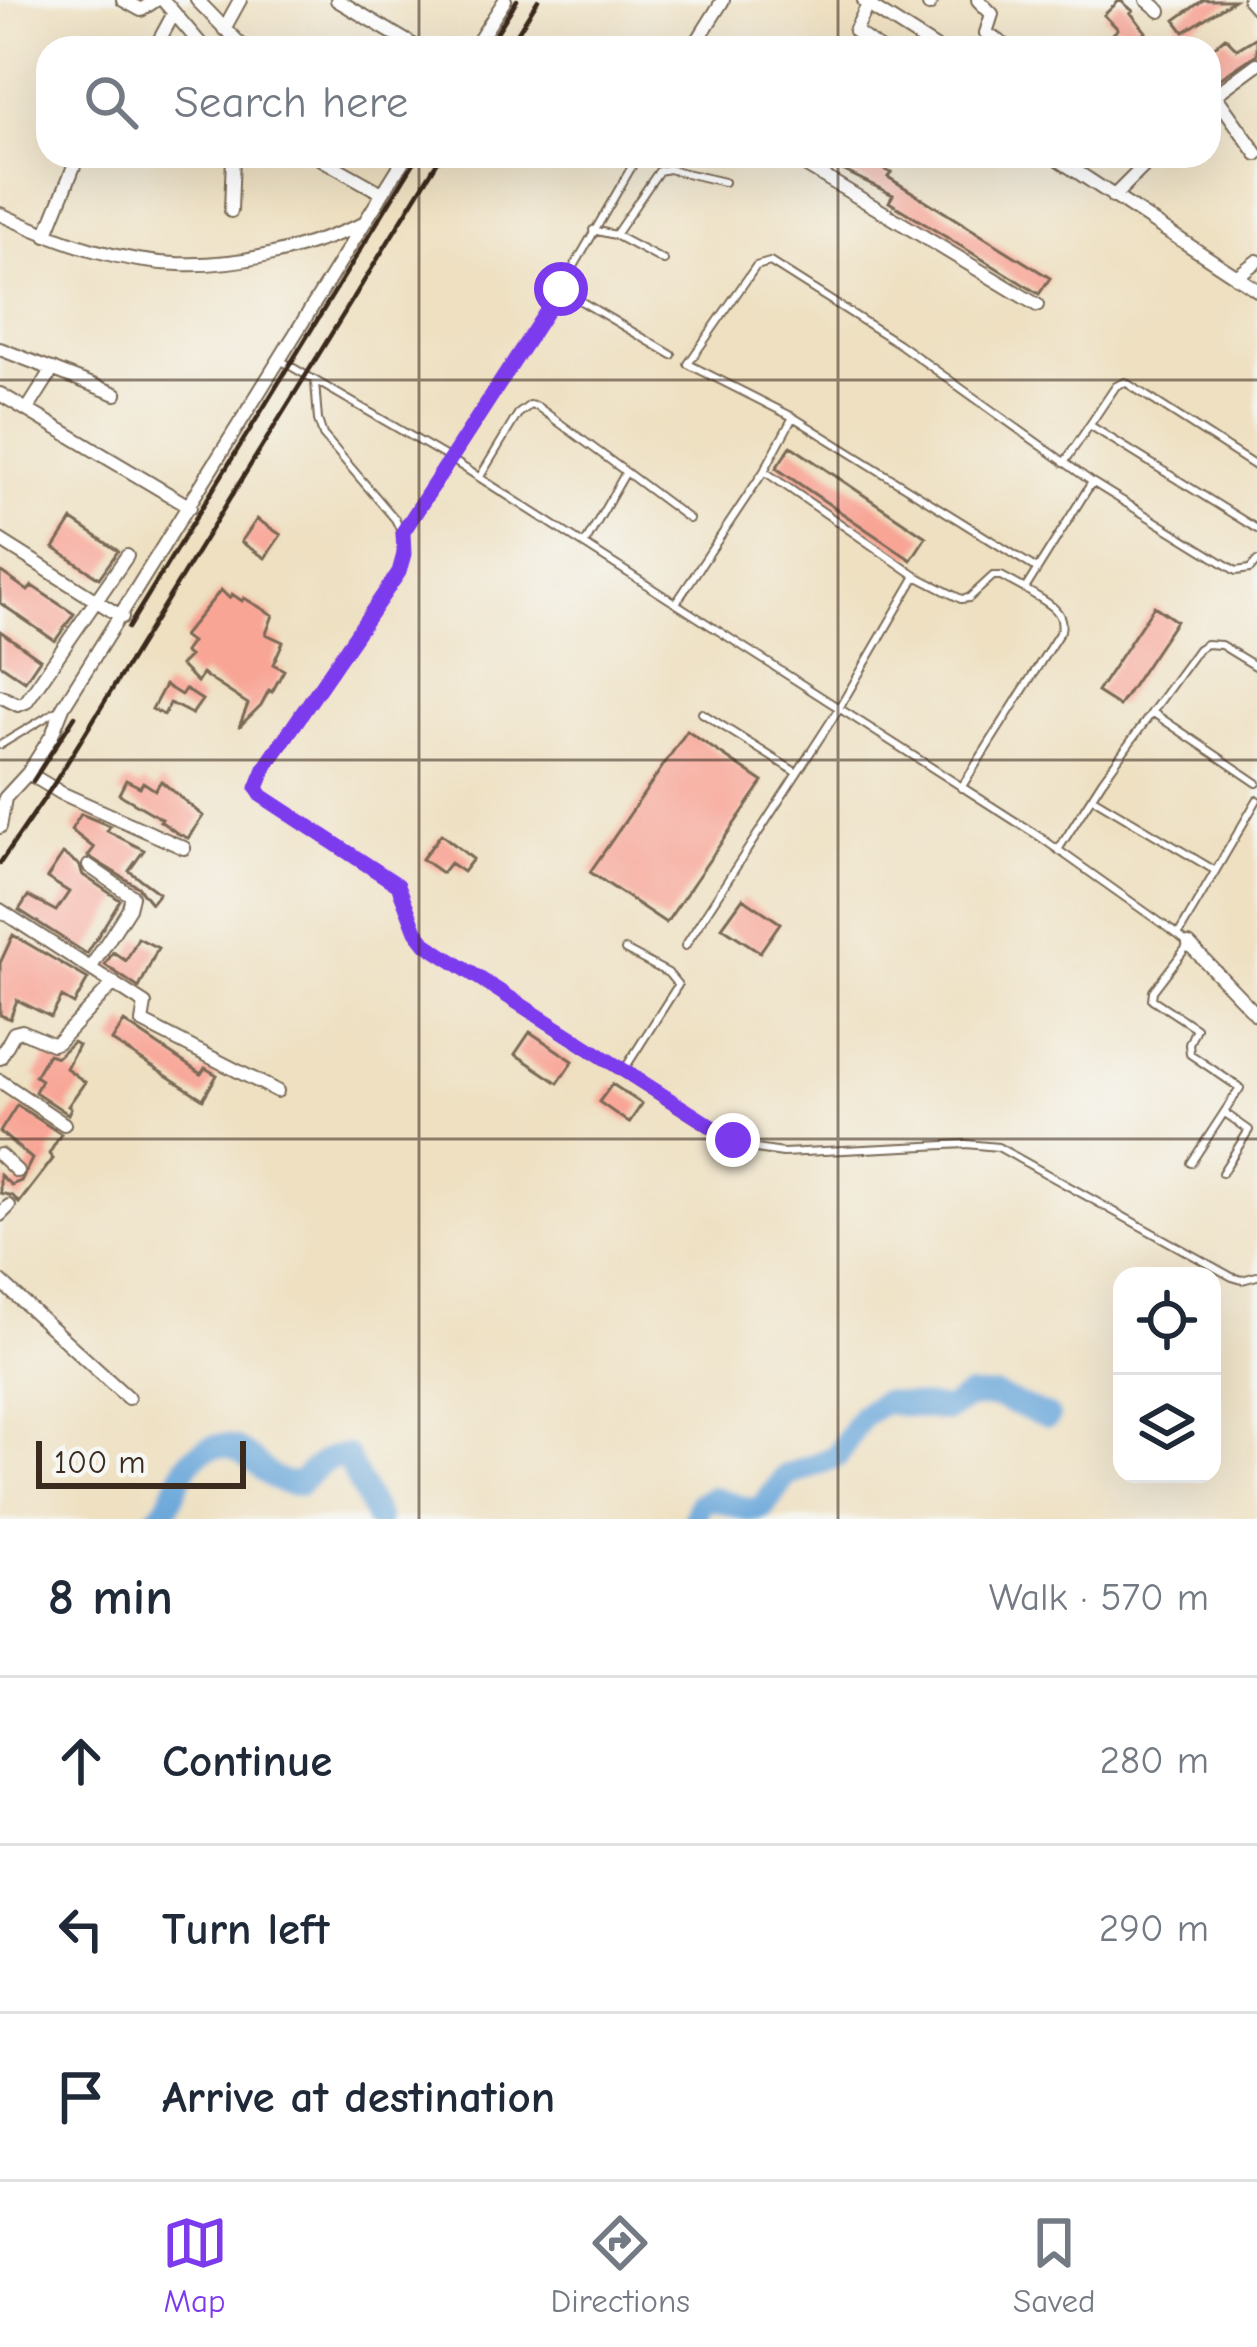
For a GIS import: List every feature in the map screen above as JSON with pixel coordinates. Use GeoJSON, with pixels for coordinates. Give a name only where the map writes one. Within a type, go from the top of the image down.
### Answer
{"type":"FeatureCollection","features":[{"type":"Feature","properties":{"kind":"street"},"geometry":{"type":"LineString","coordinates":[[123,0],[146,10],[160,0],[194,36]]}},
{"type":"Feature","properties":{"kind":"street"},"geometry":{"type":"LineString","coordinates":[[197,0],[231,36]]}},
{"type":"Feature","properties":{"kind":"street"},"geometry":{"type":"LineString","coordinates":[[224,29],[240,0]]}},
{"type":"Feature","properties":{"kind":"street"},"geometry":{"type":"LineString","coordinates":[[337,0],[398,36]]}},
{"type":"Feature","properties":{"kind":"street"},"geometry":{"type":"LineString","coordinates":[[482,36],[505,0]]}},
{"type":"Feature","properties":{"kind":"street"},"geometry":{"type":"LineString","coordinates":[[701,36],[724,0]]}},
{"type":"Feature","properties":{"kind":"street"},"geometry":{"type":"LineString","coordinates":[[979,0],[992,12],[986,33],[990,36]]}},
{"type":"Feature","properties":{"kind":"street"},"geometry":{"type":"LineString","coordinates":[[1147,0],[1160,11]]}},
{"type":"Feature","properties":{"kind":"street"},"geometry":{"type":"LineString","coordinates":[[1249,0],[1257,9]]}},
{"type":"Feature","properties":{"kind":"street"},"geometry":{"type":"LineString","coordinates":[[860,36],[854,27],[866,2],[918,36]]}},
{"type":"Feature","properties":{"kind":"street"},"geometry":{"type":"LineString","coordinates":[[162,36],[174,13]]}},
{"type":"Feature","properties":{"kind":"street"},"geometry":{"type":"LineString","coordinates":[[1221,90],[1257,64]]}},
{"type":"Feature","properties":{"kind":"street"},"geometry":{"type":"LineString","coordinates":[[1221,108],[1257,154]]}},
{"type":"Feature","properties":{"kind":"street"},"geometry":{"type":"LineString","coordinates":[[46,236],[73,168]]}},
{"type":"Feature","properties":{"kind":"street"},"geometry":{"type":"LineString","coordinates":[[231,211],[233,168]]}},
{"type":"Feature","properties":{"kind":"street"},"geometry":{"type":"LineString","coordinates":[[337,168],[382,193]]}},
{"type":"Feature","properties":{"kind":"street"},"geometry":{"type":"LineString","coordinates":[[0,827],[5,798],[28,773],[64,706],[397,168]]}},
{"type":"Feature","properties":{"kind":"street"},"geometry":{"type":"LineString","coordinates":[[810,168],[1037,305]]}},
{"type":"Feature","properties":{"kind":"street"},"geometry":{"type":"LineString","coordinates":[[1077,168],[1113,197],[1257,290]]}},
{"type":"Feature","properties":{"kind":"street"},"geometry":{"type":"LineString","coordinates":[[1113,197],[1142,168]]}},
{"type":"Feature","properties":{"kind":"street"},"geometry":{"type":"LineString","coordinates":[[0,214],[46,236],[135,262],[194,265],[283,255],[362,224]]}},
{"type":"Feature","properties":{"kind":"street"},"geometry":{"type":"LineString","coordinates":[[1237,277],[1257,261]]}},
{"type":"Feature","properties":{"kind":"street"},"geometry":{"type":"LineString","coordinates":[[0,349],[116,394]]}},
{"type":"Feature","properties":{"kind":"street"},"geometry":{"type":"LineString","coordinates":[[27,410],[53,369]]}},
{"type":"Feature","properties":{"kind":"street"},"geometry":{"type":"LineString","coordinates":[[0,394],[190,507]]}},
{"type":"Feature","properties":{"kind":"street"},"geometry":{"type":"LineString","coordinates":[[0,540],[122,616]]}},
{"type":"Feature","properties":{"kind":"street"},"geometry":{"type":"LineString","coordinates":[[0,696],[18,705],[26,702],[127,556]]}},
{"type":"Feature","properties":{"kind":"street"},"geometry":{"type":"LineString","coordinates":[[28,773],[184,848]]}},
{"type":"Feature","properties":{"kind":"street"},"geometry":{"type":"LineString","coordinates":[[89,866],[132,896],[130,908],[91,967]]}},
{"type":"Feature","properties":{"kind":"street"},"geometry":{"type":"LineString","coordinates":[[0,910],[145,1004],[142,1022],[277,1091]]}},
{"type":"Feature","properties":{"kind":"street"},"geometry":{"type":"LineString","coordinates":[[1184,939],[1257,1015]]}},
{"type":"Feature","properties":{"kind":"street"},"geometry":{"type":"LineString","coordinates":[[0,1058],[14,1033],[58,1042],[114,983]]}},
{"type":"Feature","properties":{"kind":"street"},"geometry":{"type":"LineString","coordinates":[[0,1082],[64,1124]]}},
{"type":"Feature","properties":{"kind":"street"},"geometry":{"type":"LineString","coordinates":[[0,1155],[17,1171]]}},
{"type":"Feature","properties":{"kind":"street"},"geometry":{"type":"LineString","coordinates":[[0,1281],[128,1398]]}},
{"type":"Feature","properties":{"kind":"lane"},"geometry":{"type":"LineString","coordinates":[[631,168],[561,289],[403,532],[399,572],[266,766],[257,788],[262,796],[398,885],[416,931],[427,945],[716,1132],[784,1153],[966,1144],[998,1147],[1232,1277],[1257,1276]]}},
{"type":"Feature","properties":{"kind":"lane"},"geometry":{"type":"LineString","coordinates":[[615,235],[659,171],[724,182]]}},
{"type":"Feature","properties":{"kind":"lane"},"geometry":{"type":"LineString","coordinates":[[593,230],[615,235],[664,261]]}},
{"type":"Feature","properties":{"kind":"lane"},"geometry":{"type":"LineString","coordinates":[[1037,569],[793,417],[688,364],[761,262],[770,262],[898,343],[1092,482],[1236,571],[1250,569],[1257,560]]}},
{"type":"Feature","properties":{"kind":"lane"},"geometry":{"type":"LineString","coordinates":[[561,289],[672,355]]}},
{"type":"Feature","properties":{"kind":"lane"},"geometry":{"type":"LineString","coordinates":[[280,360],[481,475],[1058,850],[1184,939]]}},
{"type":"Feature","properties":{"kind":"lane"},"geometry":{"type":"LineString","coordinates":[[315,382],[323,435],[403,532]]}},
{"type":"Feature","properties":{"kind":"lane"},"geometry":{"type":"LineString","coordinates":[[1064,463],[1115,386],[1125,382],[1257,467]]}},
{"type":"Feature","properties":{"kind":"lane"},"geometry":{"type":"LineString","coordinates":[[481,475],[518,414],[530,405],[689,519]]}},
{"type":"Feature","properties":{"kind":"lane"},"geometry":{"type":"LineString","coordinates":[[676,603],[764,471],[793,417]]}},
{"type":"Feature","properties":{"kind":"lane"},"geometry":{"type":"LineString","coordinates":[[1091,426],[1257,529]]}},
{"type":"Feature","properties":{"kind":"lane"},"geometry":{"type":"LineString","coordinates":[[764,471],[916,576],[961,599],[1001,575],[1059,611],[1063,623],[961,788]]}},
{"type":"Feature","properties":{"kind":"lane"},"geometry":{"type":"LineString","coordinates":[[584,545],[626,472]]}},
{"type":"Feature","properties":{"kind":"lane"},"geometry":{"type":"LineString","coordinates":[[1025,589],[1092,482]]}},
{"type":"Feature","properties":{"kind":"lane"},"geometry":{"type":"LineString","coordinates":[[685,946],[838,710],[916,576]]}},
{"type":"Feature","properties":{"kind":"lane"},"geometry":{"type":"LineString","coordinates":[[1058,850],[1152,712],[1206,644],[1222,645],[1257,667]]}},
{"type":"Feature","properties":{"kind":"lane"},"geometry":{"type":"LineString","coordinates":[[1,743],[64,706]]}},
{"type":"Feature","properties":{"kind":"lane"},"geometry":{"type":"LineString","coordinates":[[1152,712],[1257,784]]}},
{"type":"Feature","properties":{"kind":"lane"},"geometry":{"type":"LineString","coordinates":[[703,713],[797,773]]}},
{"type":"Feature","properties":{"kind":"lane"},"geometry":{"type":"LineString","coordinates":[[1092,797],[1214,870]]}},
{"type":"Feature","properties":{"kind":"lane"},"geometry":{"type":"LineString","coordinates":[[1191,1163],[1239,1086],[1190,1054],[1196,1028],[1151,996],[1184,939],[1214,870],[1257,800]]}},
{"type":"Feature","properties":{"kind":"lane"},"geometry":{"type":"LineString","coordinates":[[624,1070],[678,985],[668,973],[626,950]]}},
{"type":"Feature","properties":{"kind":"lane"},"geometry":{"type":"LineString","coordinates":[[1222,1173],[1249,1130],[1225,1114]]}},
{"type":"Feature","properties":{"kind":"building"},"geometry":{"type":"Polygon","coordinates":[[[1120,0],[1146,32],[1111,36],[1118,29],[1104,15],[1120,0]]]}},
{"type":"Feature","properties":{"kind":"building"},"geometry":{"type":"Polygon","coordinates":[[[1203,0],[1234,0],[1184,32],[1175,20],[1203,0]]]}},
{"type":"Feature","properties":{"kind":"building"},"geometry":{"type":"Polygon","coordinates":[[[1225,37],[1237,49],[1257,37],[1257,54],[1221,78],[1221,40],[1225,37]]]}},
{"type":"Feature","properties":{"kind":"building"},"geometry":{"type":"Polygon","coordinates":[[[838,168],[881,168],[891,173],[888,177],[1050,278],[1039,294],[889,202],[893,195],[838,168]]]}},
{"type":"Feature","properties":{"kind":"building"},"geometry":{"type":"Polygon","coordinates":[[[791,446],[926,537],[911,560],[776,468],[791,446]]]}},
{"type":"Feature","properties":{"kind":"building"},"geometry":{"type":"Polygon","coordinates":[[[257,519],[281,535],[265,558],[241,542],[257,519]]]}},
{"type":"Feature","properties":{"kind":"building"},"geometry":{"type":"Polygon","coordinates":[[[72,520],[118,551],[99,578],[54,548],[72,520]]]}},
{"type":"Feature","properties":{"kind":"building"},"geometry":{"type":"Polygon","coordinates":[[[0,571],[74,614],[55,641],[0,603],[0,571]]]}},
{"type":"Feature","properties":{"kind":"building"},"geometry":{"type":"Polygon","coordinates":[[[221,590],[229,598],[232,594],[244,598],[273,615],[266,634],[283,642],[273,664],[284,670],[272,692],[239,727],[248,704],[202,674],[197,682],[180,665],[189,656],[184,652],[191,642],[183,636],[221,590]]]}},
{"type":"Feature","properties":{"kind":"building"},"geometry":{"type":"Polygon","coordinates":[[[1154,606],[1176,621],[1119,706],[1097,692],[1154,606]]]}},
{"type":"Feature","properties":{"kind":"building"},"geometry":{"type":"Polygon","coordinates":[[[0,631],[40,659],[25,681],[0,664],[0,631]]]}},
{"type":"Feature","properties":{"kind":"building"},"geometry":{"type":"Polygon","coordinates":[[[165,685],[181,695],[185,689],[202,700],[192,714],[170,703],[164,715],[152,709],[165,685]]]}},
{"type":"Feature","properties":{"kind":"building"},"geometry":{"type":"Polygon","coordinates":[[[687,731],[763,782],[666,923],[590,872],[687,731]]]}},
{"type":"Feature","properties":{"kind":"building"},"geometry":{"type":"Polygon","coordinates":[[[126,780],[140,787],[143,782],[155,790],[161,781],[203,816],[188,838],[177,833],[119,794],[126,780]]]}},
{"type":"Feature","properties":{"kind":"building"},"geometry":{"type":"Polygon","coordinates":[[[81,814],[110,826],[107,831],[144,850],[129,871],[159,893],[151,903],[138,887],[88,856],[94,848],[71,830],[81,814]]]}},
{"type":"Feature","properties":{"kind":"building"},"geometry":{"type":"Polygon","coordinates":[[[441,834],[473,859],[463,872],[450,863],[442,873],[422,859],[441,834]]]}},
{"type":"Feature","properties":{"kind":"building"},"geometry":{"type":"Polygon","coordinates":[[[63,854],[79,865],[83,875],[120,900],[87,954],[19,910],[28,896],[56,911],[69,892],[47,878],[63,854]]]}},
{"type":"Feature","properties":{"kind":"building"},"geometry":{"type":"Polygon","coordinates":[[[743,898],[780,923],[760,952],[722,927],[743,898]]]}},
{"type":"Feature","properties":{"kind":"building"},"geometry":{"type":"Polygon","coordinates":[[[13,935],[88,979],[74,1004],[62,997],[51,1017],[17,1000],[10,1019],[0,1015],[0,963],[13,935]]]}},
{"type":"Feature","properties":{"kind":"building"},"geometry":{"type":"Polygon","coordinates":[[[138,938],[158,948],[139,988],[105,965],[113,952],[126,961],[138,938]]]}},
{"type":"Feature","properties":{"kind":"building"},"geometry":{"type":"Polygon","coordinates":[[[124,1022],[201,1074],[205,1068],[217,1075],[203,1099],[112,1041],[124,1022]]]}},
{"type":"Feature","properties":{"kind":"building"},"geometry":{"type":"Polygon","coordinates":[[[530,1032],[573,1061],[558,1083],[515,1054],[530,1032]]]}},
{"type":"Feature","properties":{"kind":"building"},"geometry":{"type":"Polygon","coordinates":[[[73,1042],[78,1045],[66,1068],[85,1082],[68,1106],[68,1114],[35,1092],[41,1080],[35,1076],[48,1054],[57,1057],[73,1042]]]}},
{"type":"Feature","properties":{"kind":"building"},"geometry":{"type":"Polygon","coordinates":[[[612,1084],[642,1104],[629,1123],[599,1102],[612,1084]]]}},
{"type":"Feature","properties":{"kind":"building"},"geometry":{"type":"Polygon","coordinates":[[[17,1105],[61,1134],[49,1154],[53,1159],[19,1203],[0,1193],[0,1175],[11,1185],[21,1181],[32,1159],[0,1132],[17,1105]]]}},
{"type":"Feature","properties":{"kind":"waterway"},"geometry":{"type":"LineString","coordinates":[[695,1519],[699,1505],[711,1498],[750,1510],[763,1507],[786,1476],[837,1456],[862,1416],[883,1402],[947,1410],[968,1397],[995,1396],[1048,1417]]}},
{"type":"Feature","properties":{"kind":"waterway"},"geometry":{"type":"LineString","coordinates":[[156,1519],[188,1464],[218,1446],[238,1450],[282,1482],[299,1484],[326,1461],[346,1456],[377,1519]]}},
{"type":"Feature","properties":{"kind":"railway"},"geometry":{"type":"LineString","coordinates":[[494,36],[517,0]]}},
{"type":"Feature","properties":{"kind":"railway"},"geometry":{"type":"LineString","coordinates":[[516,36],[538,0]]}},
{"type":"Feature","properties":{"kind":"railway"},"geometry":{"type":"LineString","coordinates":[[128,628],[411,168]]}},
{"type":"Feature","properties":{"kind":"railway"},"geometry":{"type":"LineString","coordinates":[[0,863],[52,787],[434,168]]}},
{"type":"Feature","properties":{"kind":"railway"},"geometry":{"type":"LineString","coordinates":[[33,781],[75,716]]}},
{"type":"Feature","properties":{"kind":"route"},"geometry":{"type":"LineString","coordinates":[[561,289],[403,532],[399,572],[266,766],[257,788],[262,796],[398,885],[419,939],[427,945],[733,1140]]}}]}
